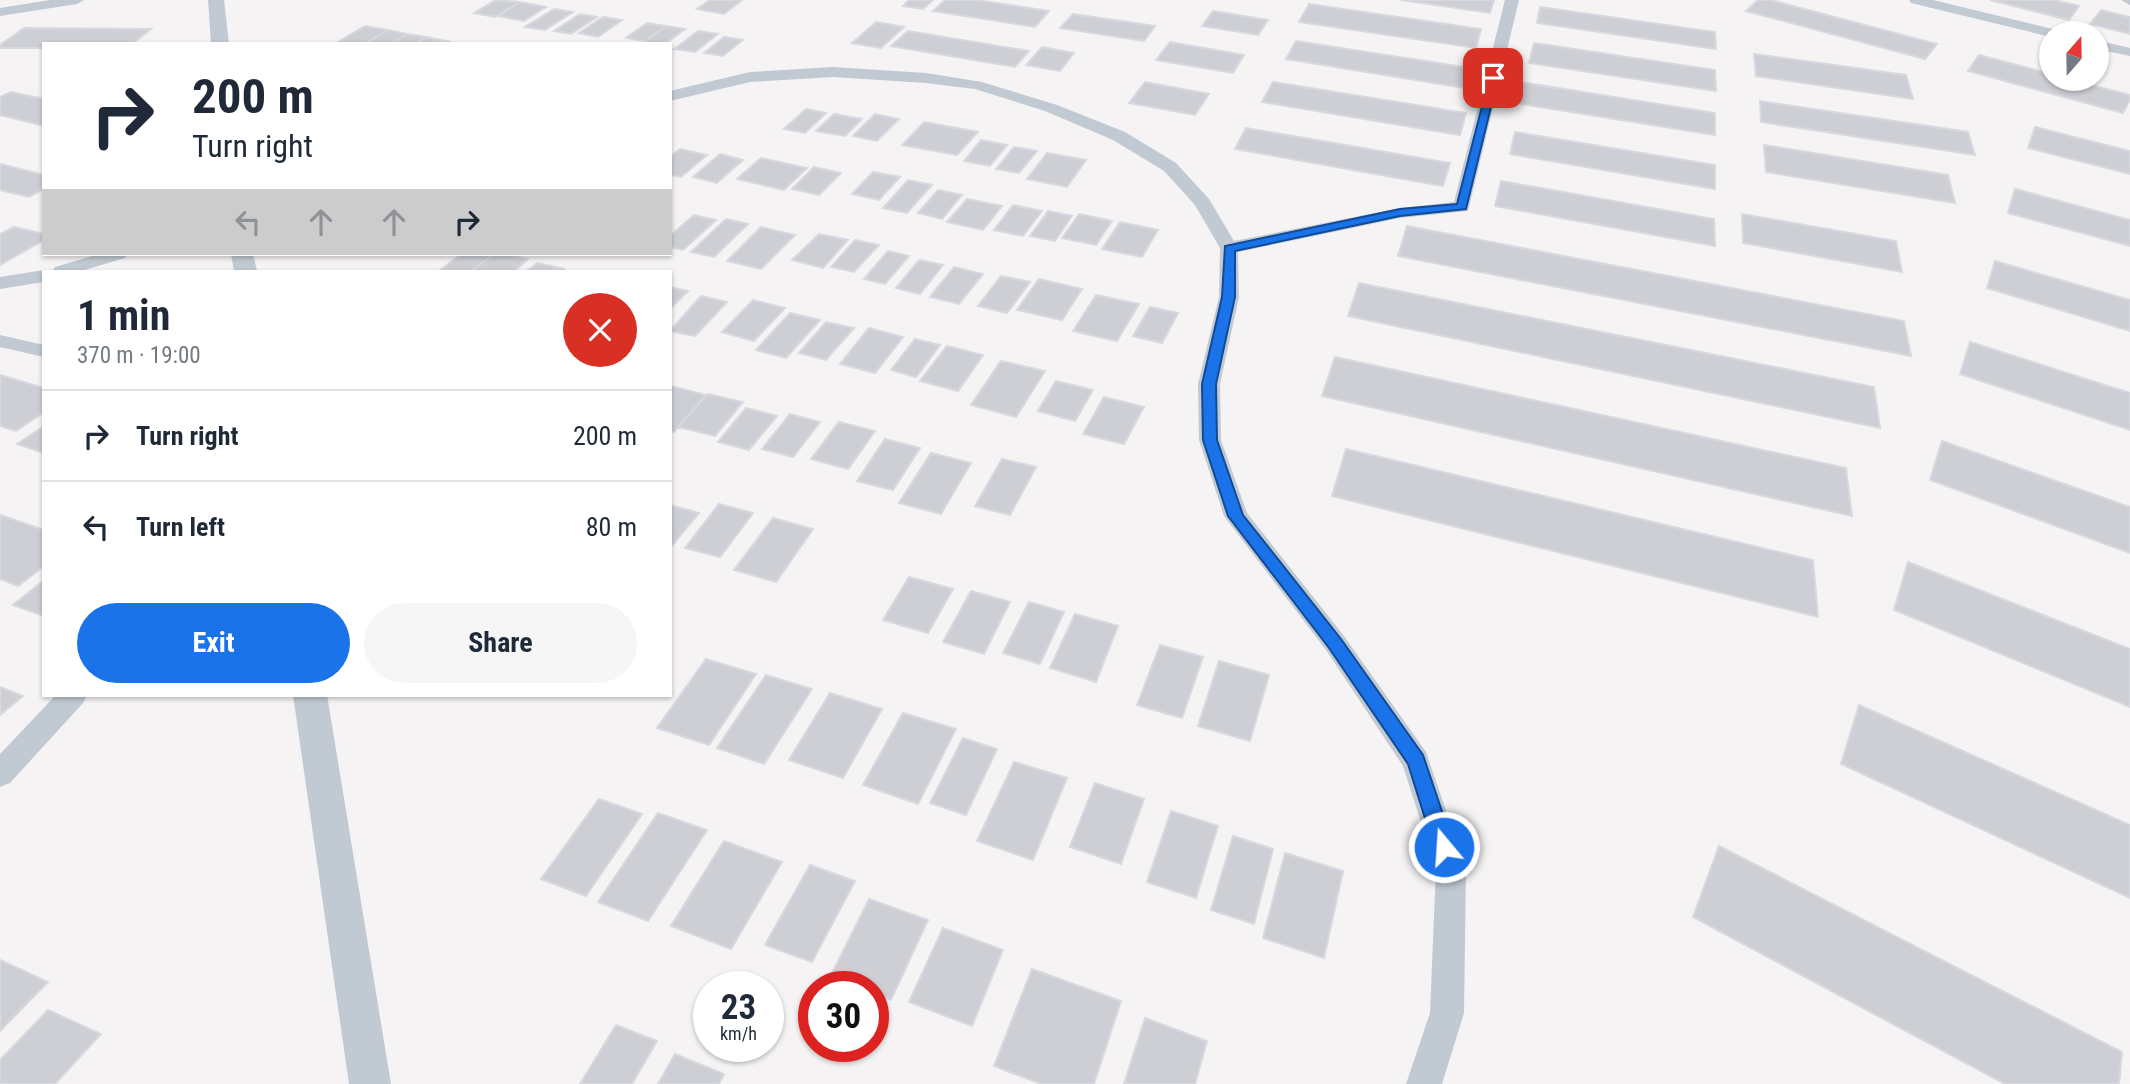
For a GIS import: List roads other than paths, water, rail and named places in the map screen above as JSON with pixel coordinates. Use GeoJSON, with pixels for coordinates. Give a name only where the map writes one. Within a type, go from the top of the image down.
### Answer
{"type":"FeatureCollection","features":[{"type":"Feature","properties":{"kind":"street"},"geometry":{"type":"LineString","coordinates":[[0,12],[77,0]]}},
{"type":"Feature","properties":{"kind":"street"},"geometry":{"type":"LineString","coordinates":[[216,0],[220,42]]}},
{"type":"Feature","properties":{"kind":"street"},"geometry":{"type":"LineString","coordinates":[[1229,248],[1400,212],[1462,207],[1512,0]]}},
{"type":"Feature","properties":{"kind":"street"},"geometry":{"type":"LineString","coordinates":[[1916,0],[2039,30]]}},
{"type":"Feature","properties":{"kind":"street"},"geometry":{"type":"LineString","coordinates":[[2109,47],[2130,52]]}},
{"type":"Feature","properties":{"kind":"street"},"geometry":{"type":"LineString","coordinates":[[672,96],[750,78],[833,72],[926,78],[977,85],[1051,108],[1119,136],[1170,167],[1203,202],[1229,248],[1229,297],[1209,384],[1210,440],[1236,516],[1335,643],[1416,761],[1451,869],[1447,1013],[1423,1084]]}},
{"type":"Feature","properties":{"kind":"street"},"geometry":{"type":"LineString","coordinates":[[65,270],[111,256]]}},
{"type":"Feature","properties":{"kind":"street"},"geometry":{"type":"LineString","coordinates":[[0,283],[42,276]]}},
{"type":"Feature","properties":{"kind":"street"},"geometry":{"type":"LineString","coordinates":[[0,341],[42,351]]}},
{"type":"Feature","properties":{"kind":"street"},"geometry":{"type":"LineString","coordinates":[[0,774],[72,697]]}},
{"type":"Feature","properties":{"kind":"street"},"geometry":{"type":"LineString","coordinates":[[310,697],[370,1084]]}}]}
